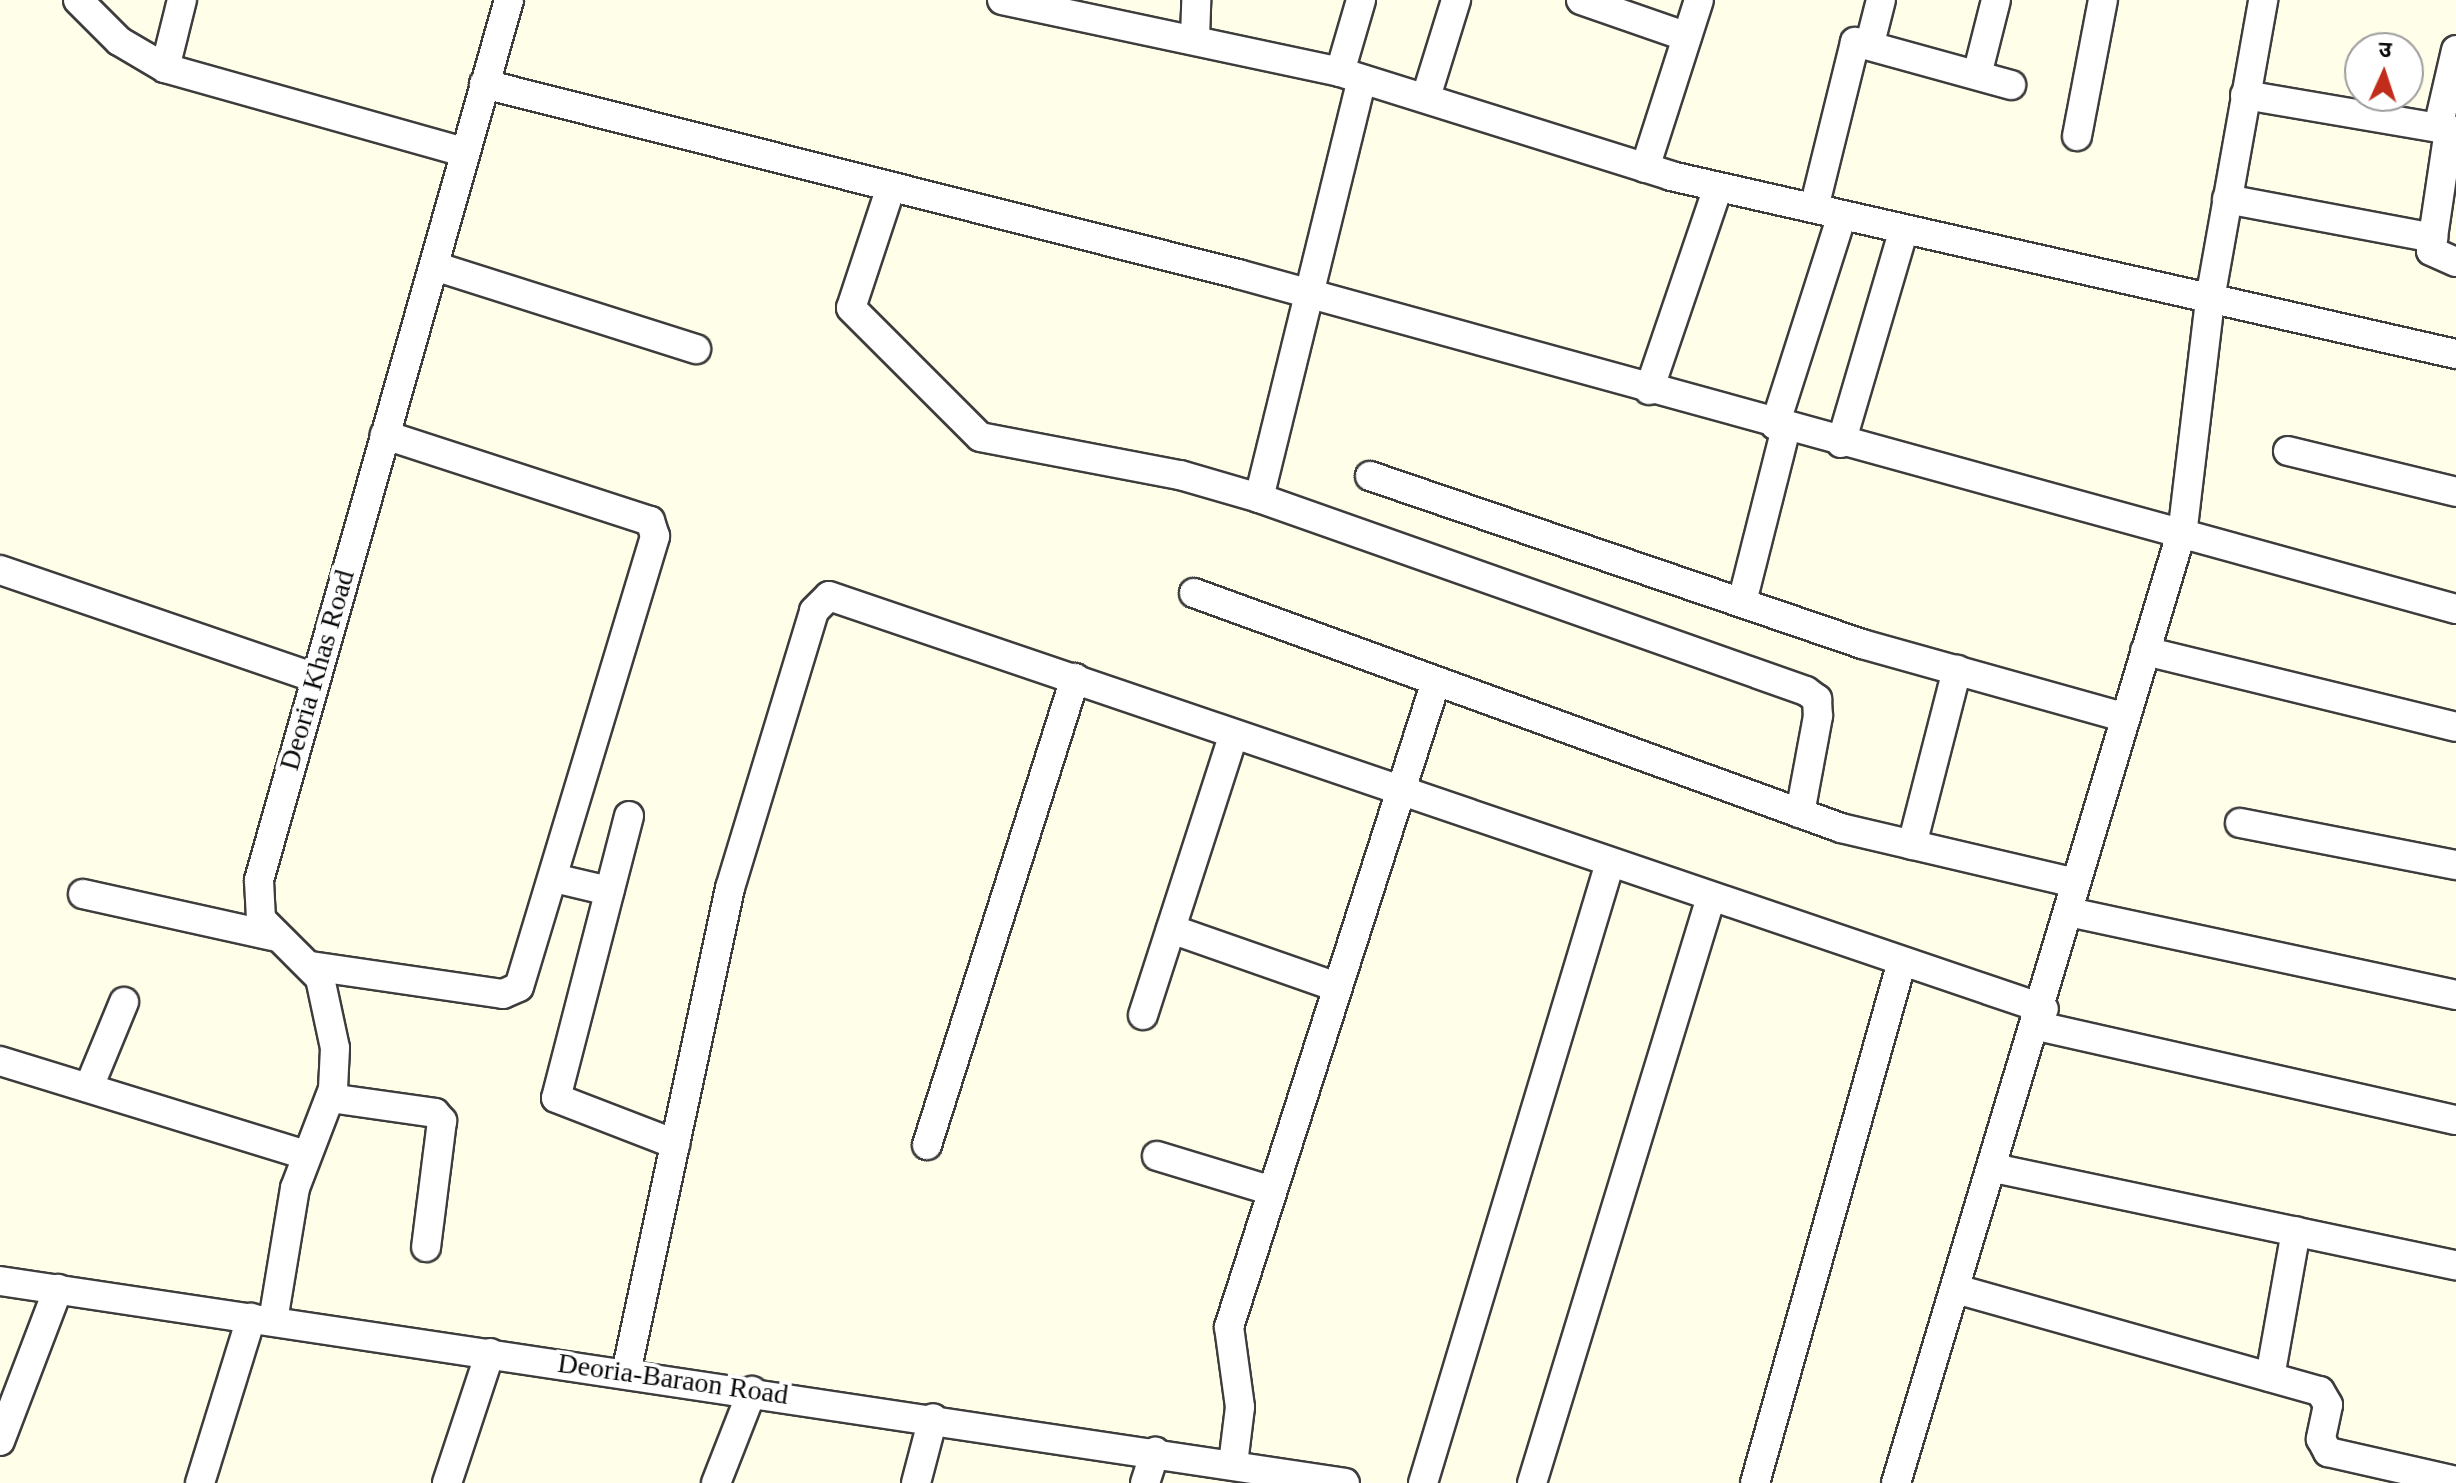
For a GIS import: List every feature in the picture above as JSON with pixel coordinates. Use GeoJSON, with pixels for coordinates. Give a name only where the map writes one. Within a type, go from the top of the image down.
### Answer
{"type":"FeatureCollection","features":[{"type":"Feature","properties":{"kind":"street"},"geometry":{"type":"LineString","coordinates":[[78,0],[119,41],[165,68],[464,152]]}},
{"type":"Feature","properties":{"kind":"street"},"geometry":{"type":"LineString","coordinates":[[165,68],[182,0]]}},
{"type":"Feature","properties":{"kind":"street","name":"Deoria Khas Road"},"geometry":{"type":"LineString","coordinates":[[200,1483],[262,1320],[306,1155],[330,1098],[331,1005],[311,966],[272,936],[256,899],[313,677],[509,0]]}},
{"type":"Feature","properties":{"kind":"street"},"geometry":{"type":"LineString","coordinates":[[1195,38],[1196,0]]}},
{"type":"Feature","properties":{"kind":"street"},"geometry":{"type":"LineString","coordinates":[[1259,498],[1310,295],[1351,76],[1361,0]]}},
{"type":"Feature","properties":{"kind":"street"},"geometry":{"type":"LineString","coordinates":[[1426,97],[1456,0]]}},
{"type":"Feature","properties":{"kind":"street"},"geometry":{"type":"LineString","coordinates":[[1581,0],[1687,37]]}},
{"type":"Feature","properties":{"kind":"street"},"geometry":{"type":"LineString","coordinates":[[1645,168],[1699,0]]}},
{"type":"Feature","properties":{"kind":"street"},"geometry":{"type":"LineString","coordinates":[[1870,43],[1881,0]]}},
{"type":"Feature","properties":{"kind":"street"},"geometry":{"type":"LineString","coordinates":[[1977,75],[1996,0]]}},
{"type":"Feature","properties":{"kind":"street"},"geometry":{"type":"LineString","coordinates":[[2077,136],[2103,0]]}},
{"type":"Feature","properties":{"kind":"street"},"geometry":{"type":"LineString","coordinates":[[1896,1483],[2041,1018],[2075,883],[2180,537],[2210,299],[2263,0]]}},
{"type":"Feature","properties":{"kind":"street"},"geometry":{"type":"LineString","coordinates":[[1017,1],[1195,38],[1351,76],[1645,168],[1718,187],[2456,354]]}},
{"type":"Feature","properties":{"kind":"street"},"geometry":{"type":"LineString","coordinates":[[1814,208],[1852,47],[1870,43],[2011,85]]}},
{"type":"Feature","properties":{"kind":"street"},"geometry":{"type":"LineString","coordinates":[[2456,50],[2433,238],[2433,257],[2456,262]]}},
{"type":"Feature","properties":{"kind":"street"},"geometry":{"type":"LineString","coordinates":[[484,84],[1310,295],[2180,537],[2456,609]]}},
{"type":"Feature","properties":{"kind":"street"},"geometry":{"type":"LineString","coordinates":[[2245,95],[2447,130]]}},
{"type":"Feature","properties":{"kind":"street"},"geometry":{"type":"LineString","coordinates":[[891,187],[851,308],[968,428],[992,444],[1180,475],[1259,498],[1806,691],[1817,699],[1818,716],[1800,813]]}},
{"type":"Feature","properties":{"kind":"street"},"geometry":{"type":"LineString","coordinates":[[1649,390],[1718,187]]}},
{"type":"Feature","properties":{"kind":"street"},"geometry":{"type":"LineString","coordinates":[[2227,199],[2433,238]]}},
{"type":"Feature","properties":{"kind":"street"},"geometry":{"type":"LineString","coordinates":[[1742,602],[1780,426],[1842,215]]}},
{"type":"Feature","properties":{"kind":"street"},"geometry":{"type":"LineString","coordinates":[[1841,443],[1904,229]]}},
{"type":"Feature","properties":{"kind":"street"},"geometry":{"type":"LineString","coordinates":[[434,266],[696,349]]}},
{"type":"Feature","properties":{"kind":"street"},"geometry":{"type":"LineString","coordinates":[[311,966],[512,993],[526,972],[657,527],[385,435]]}},
{"type":"Feature","properties":{"kind":"street"},"geometry":{"type":"LineString","coordinates":[[2288,451],[2456,492]]}},
{"type":"Feature","properties":{"kind":"street"},"geometry":{"type":"LineString","coordinates":[[1370,476],[1742,602],[1957,670],[2124,717]]}},
{"type":"Feature","properties":{"kind":"street"},"geometry":{"type":"LineString","coordinates":[[0,570],[313,677]]}},
{"type":"Feature","properties":{"kind":"street"},"geometry":{"type":"LineString","coordinates":[[1194,593],[1800,813],[1912,845],[2075,883]]}},
{"type":"Feature","properties":{"kind":"street"},"geometry":{"type":"LineString","coordinates":[[626,1373],[730,888],[820,599],[843,597],[1399,791],[1902,961],[2041,1018],[2456,1120]]}},
{"type":"Feature","properties":{"kind":"street"},"geometry":{"type":"LineString","coordinates":[[2145,651],[2456,727]]}},
{"type":"Feature","properties":{"kind":"street"},"geometry":{"type":"LineString","coordinates":[[1912,845],[1957,670]]}},
{"type":"Feature","properties":{"kind":"street"},"geometry":{"type":"LineString","coordinates":[[927,1145],[1075,678]]}},
{"type":"Feature","properties":{"kind":"street"},"geometry":{"type":"LineString","coordinates":[[1233,1464],[1240,1407],[1229,1327],[1436,681]]}},
{"type":"Feature","properties":{"kind":"street"},"geometry":{"type":"LineString","coordinates":[[1143,1015],[1234,734]]}},
{"type":"Feature","properties":{"kind":"street"},"geometry":{"type":"LineString","coordinates":[[629,816],[556,1098],[675,1144]]}},
{"type":"Feature","properties":{"kind":"street"},"geometry":{"type":"LineString","coordinates":[[2240,823],[2456,865]]}},
{"type":"Feature","properties":{"kind":"street"},"geometry":{"type":"LineString","coordinates":[[1423,1483],[1610,863]]}},
{"type":"Feature","properties":{"kind":"street"},"geometry":{"type":"LineString","coordinates":[[554,878],[609,891]]}},
{"type":"Feature","properties":{"kind":"street"},"geometry":{"type":"LineString","coordinates":[[83,894],[272,936]]}},
{"type":"Feature","properties":{"kind":"street"},"geometry":{"type":"LineString","coordinates":[[1532,1483],[1711,897]]}},
{"type":"Feature","properties":{"kind":"street"},"geometry":{"type":"LineString","coordinates":[[2069,912],[2456,995]]}},
{"type":"Feature","properties":{"kind":"street"},"geometry":{"type":"LineString","coordinates":[[1171,929],[1337,987]]}},
{"type":"Feature","properties":{"kind":"street"},"geometry":{"type":"LineString","coordinates":[[1755,1483],[1902,961]]}},
{"type":"Feature","properties":{"kind":"street"},"geometry":{"type":"LineString","coordinates":[[89,1087],[124,1002]]}},
{"type":"Feature","properties":{"kind":"street"},"geometry":{"type":"LineString","coordinates":[[0,1061],[306,1155]]}},
{"type":"Feature","properties":{"kind":"street"},"geometry":{"type":"LineString","coordinates":[[330,1098],[435,1113],[442,1121],[426,1247]]}},
{"type":"Feature","properties":{"kind":"street"},"geometry":{"type":"LineString","coordinates":[[1157,1156],[1272,1191]]}},
{"type":"Feature","properties":{"kind":"street"},"geometry":{"type":"LineString","coordinates":[[1994,1168],[2456,1265]]}},
{"type":"Feature","properties":{"kind":"street"},"geometry":{"type":"LineString","coordinates":[[2270,1377],[2296,1231]]}},
{"type":"Feature","properties":{"kind":"street","name":"Deoria-Baraon Road"},"geometry":{"type":"LineString","coordinates":[[0,1281],[933,1418],[1345,1483]]}},
{"type":"Feature","properties":{"kind":"street"},"geometry":{"type":"LineString","coordinates":[[0,1441],[58,1289]]}},
{"type":"Feature","properties":{"kind":"street"},"geometry":{"type":"LineString","coordinates":[[1956,1289],[2270,1377],[2326,1396],[2321,1439],[2328,1452],[2456,1481]]}},
{"type":"Feature","properties":{"kind":"street"},"geometry":{"type":"LineString","coordinates":[[447,1483],[490,1353]]}},
{"type":"Feature","properties":{"kind":"street"},"geometry":{"type":"LineString","coordinates":[[716,1483],[752,1391]]}},
{"type":"Feature","properties":{"kind":"street"},"geometry":{"type":"LineString","coordinates":[[916,1483],[933,1418]]}},
{"type":"Feature","properties":{"kind":"street"},"geometry":{"type":"LineString","coordinates":[[1145,1483],[1155,1452]]}}]}
